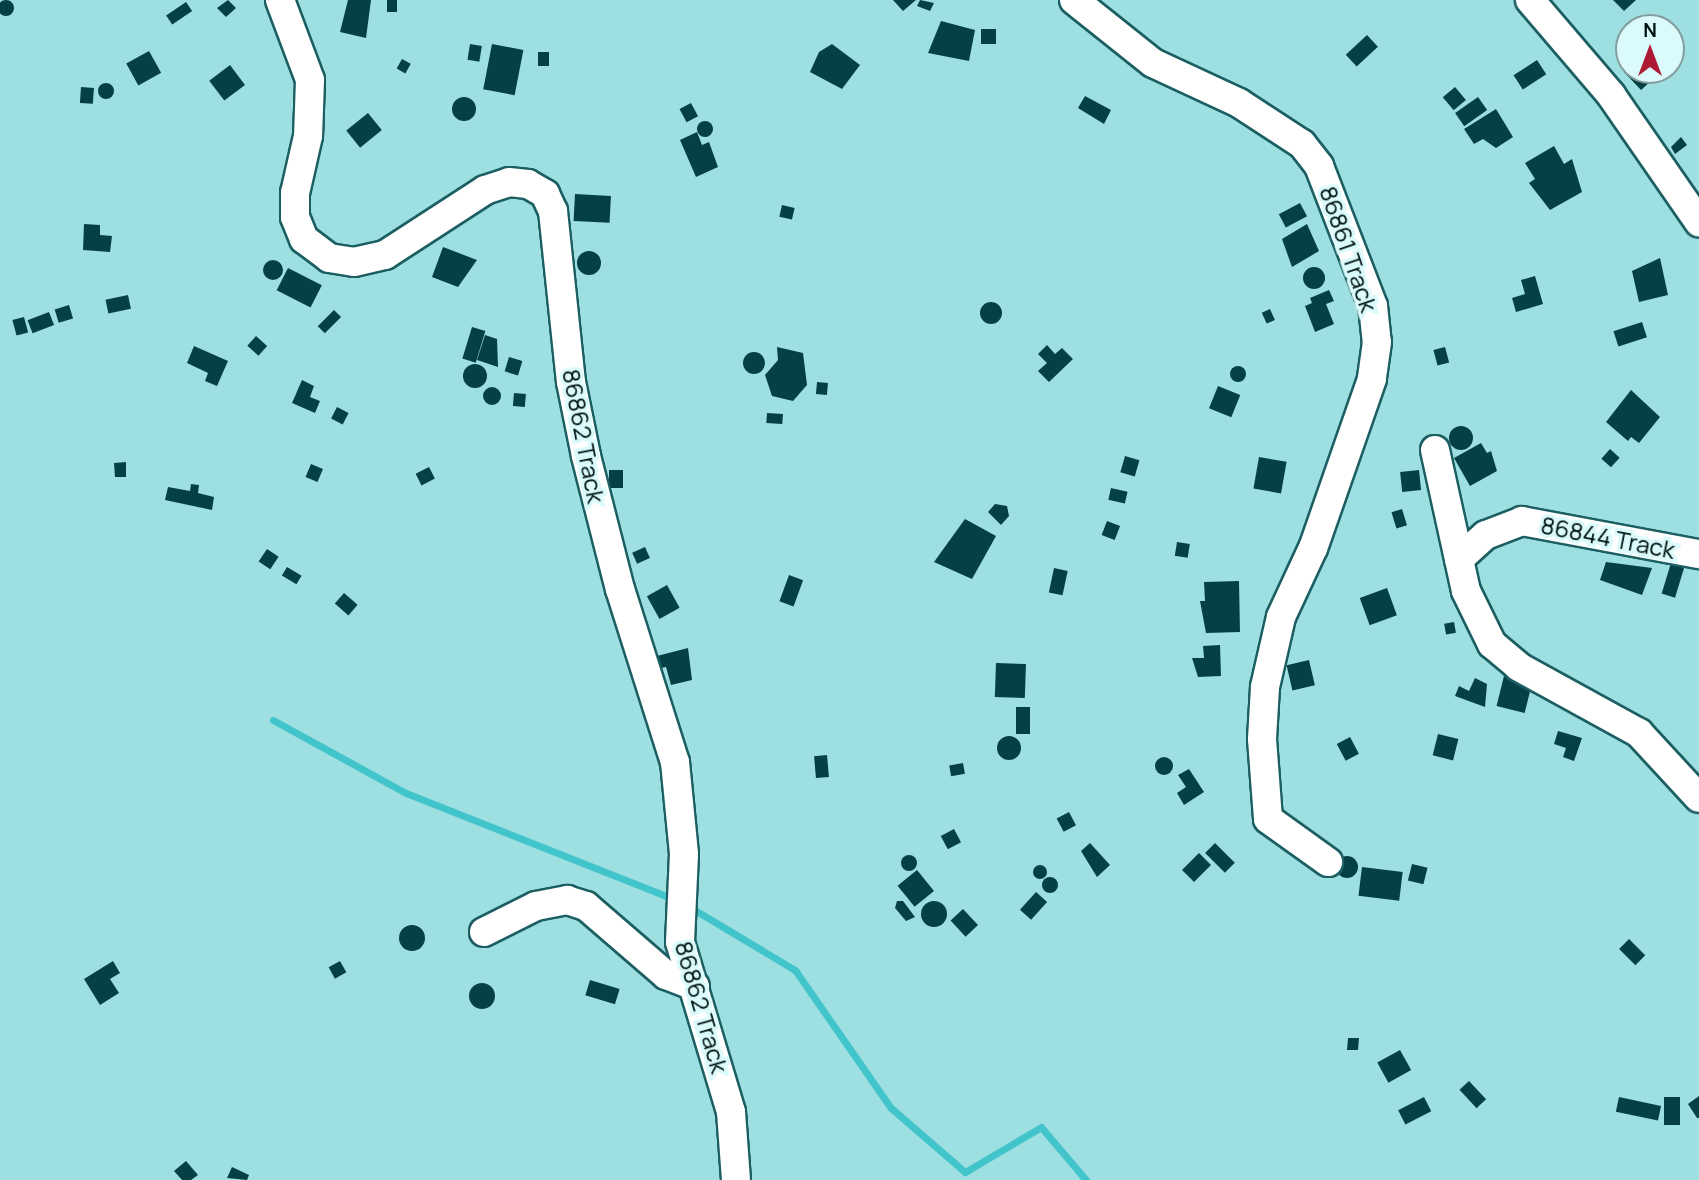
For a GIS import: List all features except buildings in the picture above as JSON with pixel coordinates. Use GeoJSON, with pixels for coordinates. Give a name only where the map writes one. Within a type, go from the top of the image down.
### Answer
{"type":"FeatureCollection","features":[{"type":"Feature","properties":{"kind":"street","name":"86862 Track"},"geometry":{"type":"LineString","coordinates":[[280,0],[310,80],[308,136],[295,193],[295,218],[304,239],[329,258],[354,262],[385,255],[485,190],[509,182],[528,184],[545,194],[553,211],[571,382],[589,467],[675,762],[684,854],[680,942],[731,1112],[736,1180]]}},
{"type":"Feature","properties":{"kind":"street","name":"86861 Track"},"geometry":{"type":"LineString","coordinates":[[1074,0],[1153,63],[1239,103],[1303,144],[1319,166],[1373,306],[1377,342],[1372,379],[1313,548],[1271,647],[1262,739],[1268,819],[1328,862]]}},
{"type":"Feature","properties":{"kind":"street"},"geometry":{"type":"LineString","coordinates":[[1530,0],[1611,95],[1699,222]]}},
{"type":"Feature","properties":{"kind":"street"},"geometry":{"type":"LineString","coordinates":[[1436,450],[1459,559],[1475,613],[1503,657],[1639,733],[1699,798]]}},
{"type":"Feature","properties":{"kind":"street","name":"86844 Track"},"geometry":{"type":"LineString","coordinates":[[1459,559],[1486,535],[1522,521],[1699,554]]}},
{"type":"Feature","properties":{"kind":"street"},"geometry":{"type":"LineString","coordinates":[[484,932],[552,900],[567,900],[586,906],[666,975],[695,986]]}},
{"type":"Feature","properties":{"kind":"waterway"},"geometry":{"type":"LineString","coordinates":[[273,720],[406,793],[674,899]]}},
{"type":"Feature","properties":{"kind":"waterway"},"geometry":{"type":"LineString","coordinates":[[688,906],[795,970],[891,1108],[965,1172],[1041,1127],[1086,1180]]}}]}
